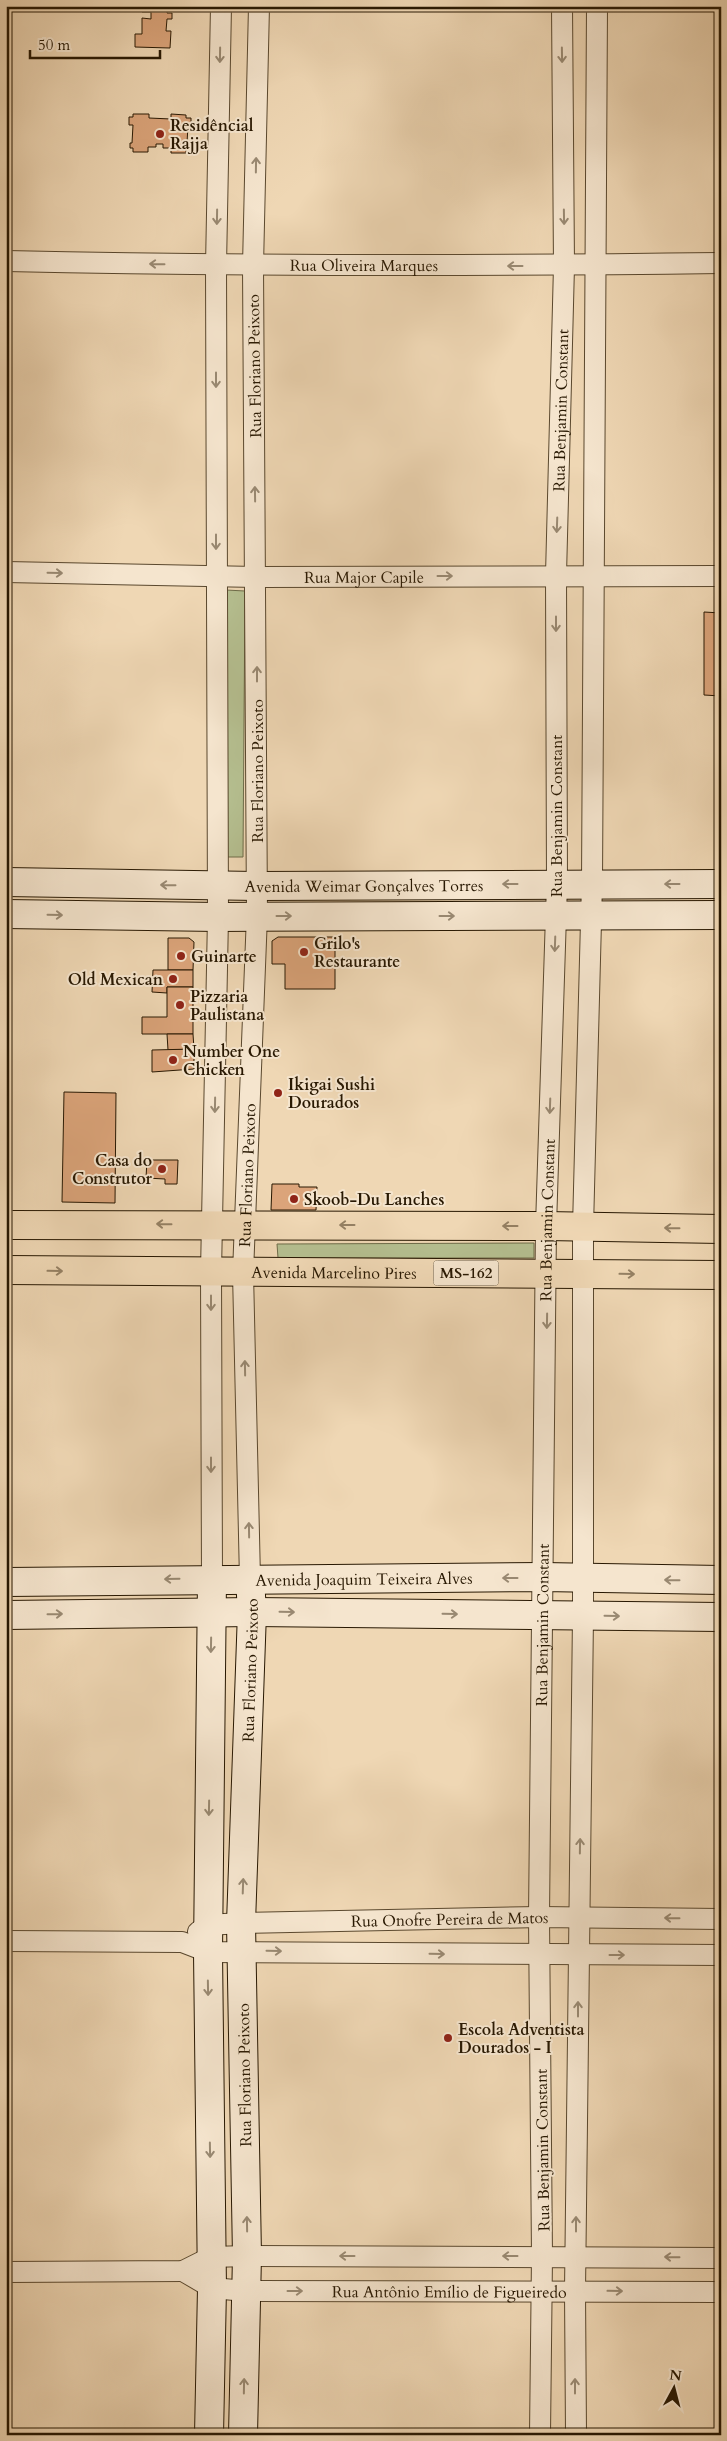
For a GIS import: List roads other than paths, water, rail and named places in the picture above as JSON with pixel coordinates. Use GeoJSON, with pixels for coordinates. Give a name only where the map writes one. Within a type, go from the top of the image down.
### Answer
{"type":"FeatureCollection","features":[{"type":"Feature","properties":{"kind":"main road","name":"Avenida Weimar Gonçalves Torres"},"geometry":{"type":"LineString","coordinates":[[6,882],[257,886],[721,884]]}},
{"type":"Feature","properties":{"kind":"main road","name":"Avenida Weimar Gonçalves Torres"},"geometry":{"type":"LineString","coordinates":[[6,914],[218,917],[721,915]]}},
{"type":"Feature","properties":{"kind":"main road"},"geometry":{"type":"LineString","coordinates":[[6,1225],[546,1226],[721,1229]]}},
{"type":"Feature","properties":{"kind":"main road","name":"Avenida Marcelino Pires"},"geometry":{"type":"LineString","coordinates":[[6,1270],[721,1275]]}},
{"type":"Feature","properties":{"kind":"main road","name":"Avenida Joaquim Teixeira Alves"},"geometry":{"type":"LineString","coordinates":[[6,1582],[544,1578],[721,1580]]}},
{"type":"Feature","properties":{"kind":"main road","name":"Rua Floriano Peixoto"},"geometry":{"type":"LineString","coordinates":[[209,2435],[212,2288],[208,1925],[212,1579]]}},
{"type":"Feature","properties":{"kind":"main road","name":"Rua Floriano Peixoto"},"geometry":{"type":"LineString","coordinates":[[243,2435],[248,2256],[241,1923],[252,1612],[250,1579]]}},
{"type":"Feature","properties":{"kind":"main road","name":"Avenida Joaquim Teixeira Alves"},"geometry":{"type":"LineString","coordinates":[[6,1615],[252,1612],[721,1617]]}},
{"type":"Feature","properties":{"kind":"street","name":"Rua Floriano Peixoto"},"geometry":{"type":"LineString","coordinates":[[212,1579],[210,1272],[213,1225],[218,917],[216,266],[221,6]]}},
{"type":"Feature","properties":{"kind":"street","name":"Rua Floriano Peixoto"},"geometry":{"type":"LineString","coordinates":[[250,1579],[243,1273],[257,916],[253,266],[259,6]]}},
{"type":"Feature","properties":{"kind":"street","name":"Rua Benjamin Constant"},"geometry":{"type":"LineString","coordinates":[[540,2435],[540,2290],[542,2256],[539,1916],[544,1615],[546,1226],[557,884],[556,575],[564,266],[562,6]]}},
{"type":"Feature","properties":{"kind":"street","name":"Rua Benjamin Constant"},"geometry":{"type":"LineString","coordinates":[[576,2435],[575,2291],[582,1615],[583,1227],[592,884],[593,575],[598,264],[597,6]]}},
{"type":"Feature","properties":{"kind":"street","name":"Rua Oliveira Marques"},"geometry":{"type":"LineString","coordinates":[[6,261],[216,266],[564,266],[721,263]]}},
{"type":"Feature","properties":{"kind":"street","name":"Rua Major Capile"},"geometry":{"type":"LineString","coordinates":[[6,572],[256,577],[721,576]]}},
{"type":"Feature","properties":{"kind":"street","name":"Rua Onofre Pereira de Matos"},"geometry":{"type":"LineString","coordinates":[[182,1942],[208,1925],[241,1923],[539,1916],[721,1919]]}},
{"type":"Feature","properties":{"kind":"street","name":"Rua Onofre Pereira de Matos"},"geometry":{"type":"LineString","coordinates":[[6,1941],[182,1942],[208,1952],[721,1955]]}},
{"type":"Feature","properties":{"kind":"street"},"geometry":{"type":"LineString","coordinates":[[6,2272],[183,2271],[211,2257],[248,2256],[721,2258]]}},
{"type":"Feature","properties":{"kind":"street","name":"Rua Antônio Emílio de Figueiredo"},"geometry":{"type":"LineString","coordinates":[[183,2271],[212,2288],[246,2291],[540,2290],[721,2292]]}},
{"type":"Feature","properties":{"kind":"place","name":"Residêncial Rajja"},"geometry":{"type":"Point","coordinates":[160,134]}},
{"type":"Feature","properties":{"kind":"place","name":"Grilo's Restaurante"},"geometry":{"type":"Point","coordinates":[304,952]}},
{"type":"Feature","properties":{"kind":"place","name":"Guinarte"},"geometry":{"type":"Point","coordinates":[181,956]}},
{"type":"Feature","properties":{"kind":"place","name":"Old Mexican"},"geometry":{"type":"Point","coordinates":[173,979]}},
{"type":"Feature","properties":{"kind":"place","name":"Pizzaria Paulistana"},"geometry":{"type":"Point","coordinates":[180,1005]}},
{"type":"Feature","properties":{"kind":"place","name":"Number One Chicken"},"geometry":{"type":"Point","coordinates":[173,1060]}},
{"type":"Feature","properties":{"kind":"place","name":"Ikigai Sushi Dourados"},"geometry":{"type":"Point","coordinates":[278,1093]}},
{"type":"Feature","properties":{"kind":"place","name":"Casa do Construtor"},"geometry":{"type":"Point","coordinates":[162,1169]}},
{"type":"Feature","properties":{"kind":"place","name":"Skoob-Du Lanches"},"geometry":{"type":"Point","coordinates":[294,1199]}},
{"type":"Feature","properties":{"kind":"place","name":"Escola Adventista Dourados - I"},"geometry":{"type":"Point","coordinates":[448,2038]}}]}
